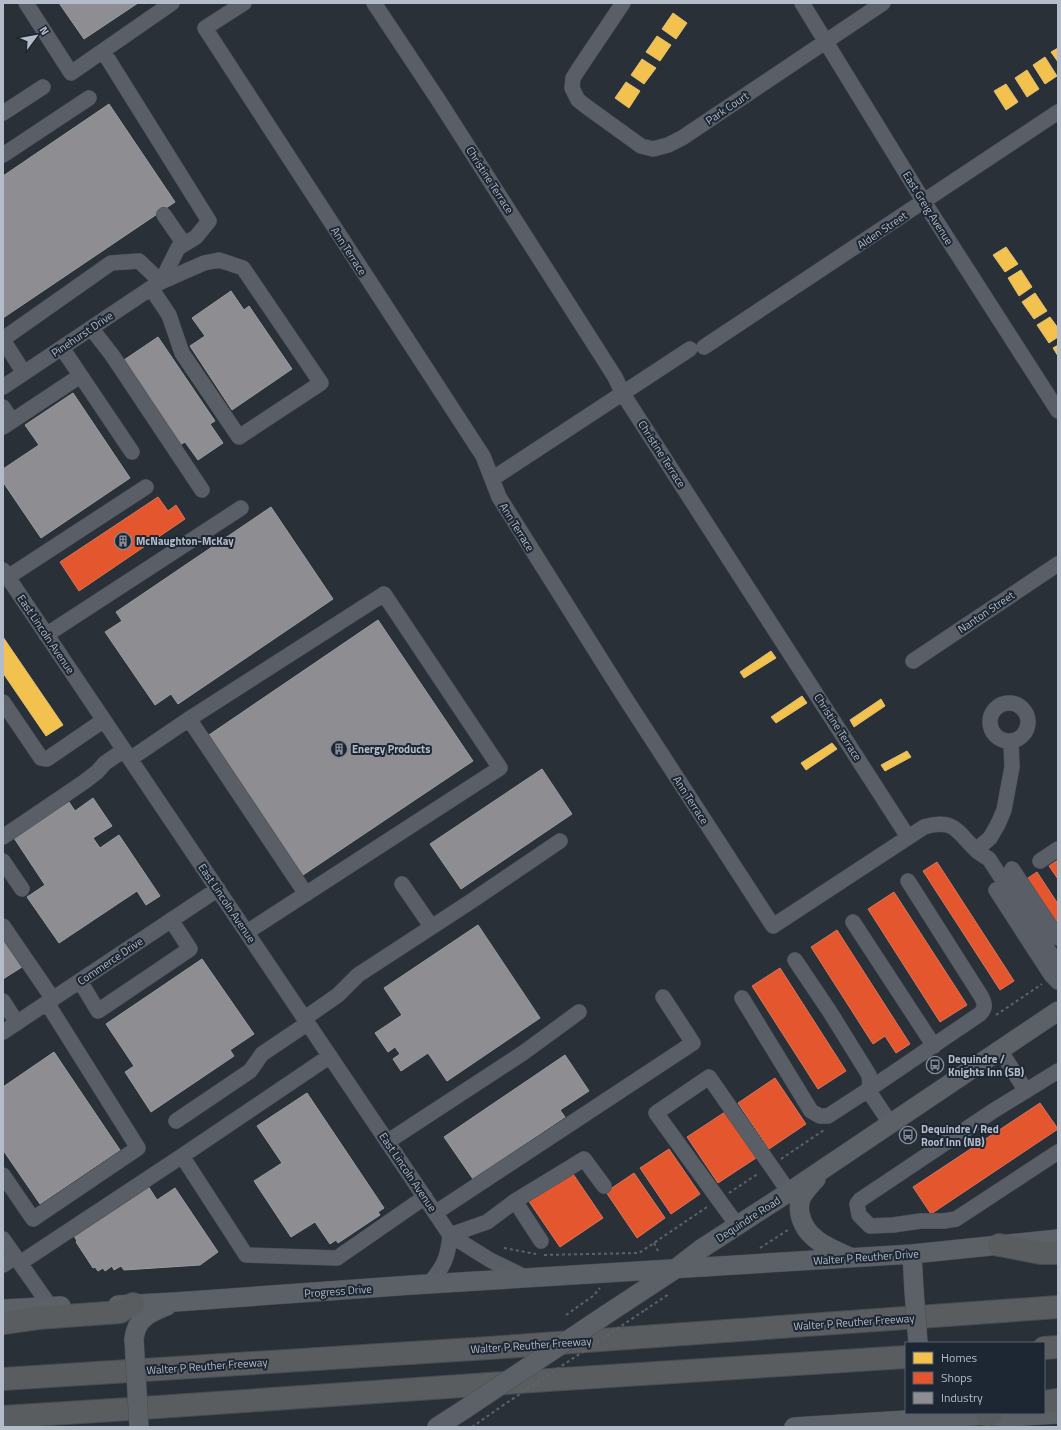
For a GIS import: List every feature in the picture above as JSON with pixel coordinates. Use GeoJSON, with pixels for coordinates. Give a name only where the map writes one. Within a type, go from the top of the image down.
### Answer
{"type":"FeatureCollection","features":[{"type":"Feature","properties":{"kind":"highway"},"geometry":{"type":"LineString","coordinates":[[999,1245],[1041,1253],[1058,1253]]}},
{"type":"Feature","properties":{"kind":"highway"},"geometry":{"type":"LineString","coordinates":[[3,1323],[38,1318],[120,1312],[134,1304]]}},
{"type":"Feature","properties":{"kind":"highway","name":"Walter P Reuther Freeway"},"geometry":{"type":"LineString","coordinates":[[3,1379],[489,1348],[1058,1307]]}},
{"type":"Feature","properties":{"kind":"highway"},"geometry":{"type":"LineString","coordinates":[[1045,1348],[1058,1348]]}},
{"type":"Feature","properties":{"kind":"highway"},"geometry":{"type":"LineString","coordinates":[[3,1417],[905,1357]]}},
{"type":"Feature","properties":{"kind":"highway"},"geometry":{"type":"LineString","coordinates":[[1045,1402],[1058,1400]]}},
{"type":"Feature","properties":{"kind":"main road","name":"Dequindre Road"},"geometry":{"type":"LineString","coordinates":[[437,1427],[674,1270],[737,1225],[789,1192],[1058,1011]]}},
{"type":"Feature","properties":{"kind":"main road"},"geometry":{"type":"LineString","coordinates":[[824,1168],[802,1196],[800,1211],[802,1221],[811,1236],[832,1249],[853,1258]]}},
{"type":"Feature","properties":{"kind":"main road","name":"Walter P Reuther Drive"},"geometry":{"type":"LineString","coordinates":[[674,1270],[912,1254],[1058,1239]]}},
{"type":"Feature","properties":{"kind":"main road"},"geometry":{"type":"LineString","coordinates":[[912,1254],[918,1342]]}},
{"type":"Feature","properties":{"kind":"main road","name":"Progress Drive"},"geometry":{"type":"LineString","coordinates":[[3,1309],[175,1302],[429,1284],[674,1270]]}},
{"type":"Feature","properties":{"kind":"main road"},"geometry":{"type":"LineString","coordinates":[[139,1427],[134,1339],[136,1327],[152,1312],[175,1302]]}},
{"type":"Feature","properties":{"kind":"main road"},"geometry":{"type":"LineString","coordinates":[[794,1427],[852,1425],[989,1414],[1006,1417],[1058,1414]]}},
{"type":"Feature","properties":{"kind":"street"},"geometry":{"type":"LineString","coordinates":[[26,3],[71,73],[172,3]]}},
{"type":"Feature","properties":{"kind":"street","name":"Ann Terrace"},"geometry":{"type":"LineString","coordinates":[[244,3],[205,28],[483,456],[498,497],[773,926],[908,837]]}},
{"type":"Feature","properties":{"kind":"street","name":"Christine Terrace"},"geometry":{"type":"LineString","coordinates":[[374,3],[439,101],[611,370],[623,394],[908,837]]}},
{"type":"Feature","properties":{"kind":"street","name":"Park Court"},"geometry":{"type":"LineString","coordinates":[[623,3],[573,78],[572,88],[578,100],[587,108],[641,146],[653,149],[668,145],[682,138],[883,3]]}},
{"type":"Feature","properties":{"kind":"street","name":"East Greig Avenue"},"geometry":{"type":"LineString","coordinates":[[802,3],[924,202],[1058,411]]}},
{"type":"Feature","properties":{"kind":"street"},"geometry":{"type":"LineString","coordinates":[[24,372],[3,340],[111,263],[139,261],[156,285],[178,248],[196,237],[209,221],[103,51]]}},
{"type":"Feature","properties":{"kind":"street"},"geometry":{"type":"LineString","coordinates":[[3,113],[43,87]]}},
{"type":"Feature","properties":{"kind":"street"},"geometry":{"type":"LineString","coordinates":[[3,155],[89,98]]}},
{"type":"Feature","properties":{"kind":"street","name":"Alden Street"},"geometry":{"type":"LineString","coordinates":[[492,479],[924,202],[1058,112]]}},
{"type":"Feature","properties":{"kind":"street"},"geometry":{"type":"LineString","coordinates":[[164,215],[184,244]]}},
{"type":"Feature","properties":{"kind":"street","name":"Pinehurst Drive"},"geometry":{"type":"LineString","coordinates":[[3,387],[156,285],[204,262],[219,260],[243,268],[321,383],[239,437],[182,353],[169,315],[156,285]]}},
{"type":"Feature","properties":{"kind":"street"},"geometry":{"type":"LineString","coordinates":[[91,328],[112,355],[202,490]]}},
{"type":"Feature","properties":{"kind":"street"},"geometry":{"type":"LineString","coordinates":[[62,348],[132,452]]}},
{"type":"Feature","properties":{"kind":"street"},"geometry":{"type":"LineString","coordinates":[[3,407],[8,424],[80,376]]}},
{"type":"Feature","properties":{"kind":"street"},"geometry":{"type":"LineString","coordinates":[[5,574],[146,487]]}},
{"type":"Feature","properties":{"kind":"street"},"geometry":{"type":"LineString","coordinates":[[46,635],[241,508]]}},
{"type":"Feature","properties":{"kind":"street","name":"Nanton Street"},"geometry":{"type":"LineString","coordinates":[[913,661],[1058,564]]}},
{"type":"Feature","properties":{"kind":"street","name":"East Lincoln Avenue"},"geometry":{"type":"LineString","coordinates":[[5,574],[450,1235],[490,1260],[528,1278]]}},
{"type":"Feature","properties":{"kind":"street"},"geometry":{"type":"LineString","coordinates":[[3,837],[84,782],[97,772],[105,763],[127,754],[188,719],[384,594],[500,768],[247,932]]}},
{"type":"Feature","properties":{"kind":"street"},"geometry":{"type":"LineString","coordinates":[[3,702],[41,758],[47,759],[104,720]]}},
{"type":"Feature","properties":{"kind":"street"},"geometry":{"type":"LineString","coordinates":[[188,719],[306,894]]}},
{"type":"Feature","properties":{"kind":"street"},"geometry":{"type":"LineString","coordinates":[[976,850],[990,838],[1004,810],[1012,767],[1011,742]]}},
{"type":"Feature","properties":{"kind":"street"},"geometry":{"type":"LineString","coordinates":[[908,837],[924,827],[935,824],[943,824],[957,830],[976,850],[989,859],[1058,965]]}},
{"type":"Feature","properties":{"kind":"street"},"geometry":{"type":"LineString","coordinates":[[176,1121],[250,1071],[262,1054],[338,995],[358,975],[470,902],[560,840]]}},
{"type":"Feature","properties":{"kind":"street"},"geometry":{"type":"LineString","coordinates":[[1040,861],[1058,849]]}},
{"type":"Feature","properties":{"kind":"street"},"geometry":{"type":"LineString","coordinates":[[976,850],[981,866],[1051,975],[1058,982]]}},
{"type":"Feature","properties":{"kind":"street"},"geometry":{"type":"LineString","coordinates":[[3,861],[22,889]]}},
{"type":"Feature","properties":{"kind":"street"},"geometry":{"type":"LineString","coordinates":[[1012,869],[1058,938]]}},
{"type":"Feature","properties":{"kind":"street"},"geometry":{"type":"LineString","coordinates":[[742,998],[811,1111],[820,1116],[828,1116],[980,1014],[984,1010],[985,1004],[908,882]]}},
{"type":"Feature","properties":{"kind":"street"},"geometry":{"type":"LineString","coordinates":[[402,884],[431,926]]}},
{"type":"Feature","properties":{"kind":"street","name":"Commerce Drive"},"geometry":{"type":"LineString","coordinates":[[3,1032],[218,889]]}},
{"type":"Feature","properties":{"kind":"street"},"geometry":{"type":"LineString","coordinates":[[80,981],[98,1011],[190,948],[171,920]]}},
{"type":"Feature","properties":{"kind":"street"},"geometry":{"type":"LineString","coordinates":[[853,922],[934,1046]]}},
{"type":"Feature","properties":{"kind":"street"},"geometry":{"type":"LineString","coordinates":[[3,926],[138,1148],[33,1219],[3,1175]]}},
{"type":"Feature","properties":{"kind":"street"},"geometry":{"type":"LineString","coordinates":[[795,960],[830,1012],[869,1076],[870,1084],[868,1090]]}},
{"type":"Feature","properties":{"kind":"street"},"geometry":{"type":"LineString","coordinates":[[436,1213],[693,1043],[663,997]]}},
{"type":"Feature","properties":{"kind":"street"},"geometry":{"type":"LineString","coordinates":[[3,1001],[18,1023]]}},
{"type":"Feature","properties":{"kind":"street"},"geometry":{"type":"LineString","coordinates":[[387,1142],[523,1053],[579,1012]]}},
{"type":"Feature","properties":{"kind":"street"},"geometry":{"type":"LineString","coordinates":[[1000,1050],[1026,1091]]}},
{"type":"Feature","properties":{"kind":"street"},"geometry":{"type":"LineString","coordinates":[[3,1265],[18,1260],[182,1156],[330,1056]]}},
{"type":"Feature","properties":{"kind":"street"},"geometry":{"type":"LineString","coordinates":[[1058,1071],[860,1200],[857,1204],[859,1215],[870,1226],[956,1219],[1058,1152]]}},
{"type":"Feature","properties":{"kind":"street"},"geometry":{"type":"LineString","coordinates":[[737,1225],[656,1113],[709,1076],[789,1192]]}},
{"type":"Feature","properties":{"kind":"street"},"geometry":{"type":"LineString","coordinates":[[868,1090],[890,1123]]}},
{"type":"Feature","properties":{"kind":"street"},"geometry":{"type":"LineString","coordinates":[[182,1156],[246,1255],[337,1258],[425,1197]]}},
{"type":"Feature","properties":{"kind":"street"},"geometry":{"type":"LineString","coordinates":[[429,1284],[438,1274],[446,1259],[450,1235],[487,1222],[515,1201],[584,1159],[604,1186]]}},
{"type":"Feature","properties":{"kind":"street"},"geometry":{"type":"LineString","coordinates":[[515,1201],[541,1241]]}},
{"type":"Feature","properties":{"kind":"street"},"geometry":{"type":"LineString","coordinates":[[3,1239],[50,1306]]}},
{"type":"Feature","properties":{"kind":"path"},"geometry":{"type":"LineString","coordinates":[[753,1248],[760,1248],[790,1228]]}},
{"type":"Feature","properties":{"kind":"path"},"geometry":{"type":"LineString","coordinates":[[654,1243],[658,1251]]}},
{"type":"Feature","properties":{"kind":"path"},"geometry":{"type":"LineString","coordinates":[[504,1248],[550,1256],[628,1254]]}},
{"type":"Feature","properties":{"kind":"path"},"geometry":{"type":"LineString","coordinates":[[566,1315],[593,1296],[601,1287]]}},
{"type":"Feature","properties":{"kind":"path"},"geometry":{"type":"LineString","coordinates":[[472,1427],[669,1293]]}},
{"type":"Feature","properties":{"kind":"building: Homes"},"geometry":{"type":"Polygon","coordinates":[[[673,13],[687,23],[676,39],[662,29],[673,13]]]}},
{"type":"Feature","properties":{"kind":"building: Homes"},"geometry":{"type":"Polygon","coordinates":[[[657,36],[671,45],[660,61],[646,52],[657,36]]]}},
{"type":"Feature","properties":{"kind":"building: Homes"},"geometry":{"type":"Polygon","coordinates":[[[1058,48],[1058,62],[1051,52],[1058,48]]]}},
{"type":"Feature","properties":{"kind":"building: Homes"},"geometry":{"type":"Polygon","coordinates":[[[1045,57],[1057,76],[1045,84],[1033,65],[1045,57]]]}},
{"type":"Feature","properties":{"kind":"building: Homes"},"geometry":{"type":"Polygon","coordinates":[[[642,59],[656,68],[644,84],[631,75],[642,59]]]}},
{"type":"Feature","properties":{"kind":"building: Homes"},"geometry":{"type":"Polygon","coordinates":[[[1027,70],[1039,89],[1027,97],[1015,78],[1027,70]]]}},
{"type":"Feature","properties":{"kind":"building: Homes"},"geometry":{"type":"Polygon","coordinates":[[[626,82],[640,91],[629,108],[615,98],[626,82]]]}},
{"type":"Feature","properties":{"kind":"building: Homes"},"geometry":{"type":"Polygon","coordinates":[[[1006,84],[1018,102],[1006,110],[994,91],[1006,84]]]}},
{"type":"Feature","properties":{"kind":"building: Homes"},"geometry":{"type":"Polygon","coordinates":[[[1006,247],[1018,264],[1005,272],[993,255],[1006,247]]]}},
{"type":"Feature","properties":{"kind":"building: Homes"},"geometry":{"type":"Polygon","coordinates":[[[1021,270],[1032,287],[1019,296],[1008,278],[1021,270]]]}},
{"type":"Feature","properties":{"kind":"building: Homes"},"geometry":{"type":"Polygon","coordinates":[[[1035,293],[1047,311],[1034,319],[1022,302],[1035,293]]]}},
{"type":"Feature","properties":{"kind":"building: Homes"},"geometry":{"type":"Polygon","coordinates":[[[1050,317],[1058,328],[1058,337],[1049,343],[1037,325],[1050,317]]]}},
{"type":"Feature","properties":{"kind":"building: Homes"},"geometry":{"type":"Polygon","coordinates":[[[1058,345],[1058,356],[1053,348],[1058,345]]]}},
{"type":"Feature","properties":{"kind":"building: Homes"},"geometry":{"type":"Polygon","coordinates":[[[3,637],[63,725],[46,736],[3,673],[3,637]]]}},
{"type":"Feature","properties":{"kind":"building: Homes"},"geometry":{"type":"Polygon","coordinates":[[[771,651],[776,658],[744,678],[740,672],[771,651]]]}},
{"type":"Feature","properties":{"kind":"building: Homes"},"geometry":{"type":"Polygon","coordinates":[[[802,696],[807,703],[776,723],[771,717],[802,696]]]}},
{"type":"Feature","properties":{"kind":"building: Homes"},"geometry":{"type":"Polygon","coordinates":[[[881,699],[885,706],[854,727],[850,720],[881,699]]]}},
{"type":"Feature","properties":{"kind":"building: Homes"},"geometry":{"type":"Polygon","coordinates":[[[832,743],[837,749],[806,770],[801,763],[832,743]]]}},
{"type":"Feature","properties":{"kind":"building: Homes"},"geometry":{"type":"Polygon","coordinates":[[[907,751],[911,757],[885,771],[881,765],[907,751]]]}},
{"type":"Feature","properties":{"kind":"building: Shops","name":"McNaughton-McKay"},"geometry":{"type":"Polygon","coordinates":[[[158,497],[168,511],[176,505],[185,519],[79,591],[60,562],[158,497]]]}},
{"type":"Feature","properties":{"kind":"building: Shops"},"geometry":{"type":"Polygon","coordinates":[[[1058,860],[1058,879],[1049,866],[1058,860]]]}},
{"type":"Feature","properties":{"kind":"building: Shops"},"geometry":{"type":"Polygon","coordinates":[[[937,862],[1014,981],[1000,990],[923,871],[937,862]]]}},
{"type":"Feature","properties":{"kind":"building: Shops"},"geometry":{"type":"Polygon","coordinates":[[[1037,872],[1058,904],[1058,921],[1054,924],[1025,880],[1037,872]]]}},
{"type":"Feature","properties":{"kind":"building: Shops"},"geometry":{"type":"Polygon","coordinates":[[[894,892],[967,1005],[940,1022],[868,909],[894,892]]]}},
{"type":"Feature","properties":{"kind":"building: Shops"},"geometry":{"type":"Polygon","coordinates":[[[837,930],[910,1044],[896,1053],[885,1036],[873,1044],[811,947],[837,930]]]}},
{"type":"Feature","properties":{"kind":"building: Shops"},"geometry":{"type":"Polygon","coordinates":[[[780,968],[846,1071],[818,1089],[752,986],[780,968]]]}},
{"type":"Feature","properties":{"kind":"building: Shops"},"geometry":{"type":"Polygon","coordinates":[[[775,1078],[806,1124],[769,1149],[738,1103],[775,1078]]]}},
{"type":"Feature","properties":{"kind":"building: Shops"},"geometry":{"type":"Polygon","coordinates":[[[1040,1103],[1058,1129],[931,1214],[913,1187],[1040,1103]]]}},
{"type":"Feature","properties":{"kind":"building: Shops"},"geometry":{"type":"Polygon","coordinates":[[[725,1112],[756,1158],[718,1183],[687,1137],[725,1112]]]}},
{"type":"Feature","properties":{"kind":"building: Shops"},"geometry":{"type":"Polygon","coordinates":[[[669,1149],[700,1194],[671,1214],[640,1168],[669,1149]]]}},
{"type":"Feature","properties":{"kind":"building: Shops"},"geometry":{"type":"Polygon","coordinates":[[[571,1171],[603,1218],[560,1247],[528,1200],[571,1171]]]}},
{"type":"Feature","properties":{"kind":"building: Shops"},"geometry":{"type":"Polygon","coordinates":[[[634,1173],[665,1218],[637,1238],[606,1192],[634,1173]]]}},
{"type":"Feature","properties":{"kind":"building: Industry"},"geometry":{"type":"Polygon","coordinates":[[[59,3],[138,3],[84,39],[59,3]]]}},
{"type":"Feature","properties":{"kind":"building: Industry"},"geometry":{"type":"Polygon","coordinates":[[[109,104],[175,202],[3,318],[3,176],[109,104]]]}},
{"type":"Feature","properties":{"kind":"building: Industry"},"geometry":{"type":"Polygon","coordinates":[[[231,291],[244,310],[249,306],[292,369],[232,410],[190,346],[205,336],[192,318],[231,291]]]}},
{"type":"Feature","properties":{"kind":"building: Industry"},"geometry":{"type":"Polygon","coordinates":[[[158,337],[215,421],[210,424],[223,443],[198,460],[185,442],[178,446],[121,362],[158,337]]]}},
{"type":"Feature","properties":{"kind":"building: Industry"},"geometry":{"type":"Polygon","coordinates":[[[73,393],[130,478],[41,538],[3,482],[3,469],[39,445],[25,425],[73,393]]]}},
{"type":"Feature","properties":{"kind":"building: Industry"},"geometry":{"type":"Polygon","coordinates":[[[271,507],[333,599],[178,704],[171,694],[155,705],[105,632],[122,621],[116,612],[271,507]]]}},
{"type":"Feature","properties":{"kind":"building: Industry","name":"Energy Products"},"geometry":{"type":"Polygon","coordinates":[[[378,620],[473,761],[300,877],[206,737],[378,620]]]}},
{"type":"Feature","properties":{"kind":"building: Industry"},"geometry":{"type":"Polygon","coordinates":[[[542,769],[572,814],[461,889],[430,844],[542,769]]]}},
{"type":"Feature","properties":{"kind":"building: Industry"},"geometry":{"type":"Polygon","coordinates":[[[93,798],[112,826],[93,838],[100,848],[119,835],[160,896],[146,905],[137,891],[59,943],[27,897],[45,885],[14,838],[69,802],[75,811],[93,798]]]}},
{"type":"Feature","properties":{"kind":"building: Industry"},"geometry":{"type":"Polygon","coordinates":[[[478,925],[540,1018],[447,1081],[428,1053],[401,1071],[393,1059],[400,1054],[395,1047],[388,1052],[375,1033],[402,1015],[384,988],[478,925]]]}},
{"type":"Feature","properties":{"kind":"building: Industry"},"geometry":{"type":"Polygon","coordinates":[[[3,939],[22,967],[3,979],[3,939]]]}},
{"type":"Feature","properties":{"kind":"building: Industry"},"geometry":{"type":"Polygon","coordinates":[[[202,959],[254,1034],[230,1050],[234,1056],[151,1112],[125,1072],[134,1066],[106,1024],[202,959]]]}},
{"type":"Feature","properties":{"kind":"building: Industry"},"geometry":{"type":"Polygon","coordinates":[[[54,1052],[120,1150],[40,1204],[3,1150],[3,1087],[54,1052]]]}},
{"type":"Feature","properties":{"kind":"building: Industry"},"geometry":{"type":"Polygon","coordinates":[[[565,1055],[589,1091],[560,1110],[565,1117],[473,1179],[444,1137],[565,1055]]]}},
{"type":"Feature","properties":{"kind":"building: Industry"},"geometry":{"type":"Polygon","coordinates":[[[307,1093],[384,1208],[378,1212],[380,1215],[338,1243],[336,1240],[330,1244],[315,1222],[291,1237],[254,1181],[282,1163],[257,1126],[307,1093]]]}},
{"type":"Feature","properties":{"kind":"building: Industry"},"geometry":{"type":"Polygon","coordinates":[[[148,1186],[157,1200],[175,1188],[218,1252],[200,1265],[124,1270],[121,1266],[114,1270],[112,1266],[105,1271],[103,1268],[98,1271],[95,1267],[93,1268],[76,1242],[77,1241],[74,1236],[148,1186]]]}},
{"type":"Feature","properties":{"kind":"place","name":"McNaughton-McKay"},"geometry":{"type":"Point","coordinates":[123,541]}},
{"type":"Feature","properties":{"kind":"place","name":"Energy Products"},"geometry":{"type":"Point","coordinates":[339,749]}},
{"type":"Feature","properties":{"kind":"place","name":"Dequindre / Knights Inn (SB)"},"geometry":{"type":"Point","coordinates":[935,1065]}},
{"type":"Feature","properties":{"kind":"place","name":"Dequindre / Red Roof Inn (NB)"},"geometry":{"type":"Point","coordinates":[908,1135]}}]}
